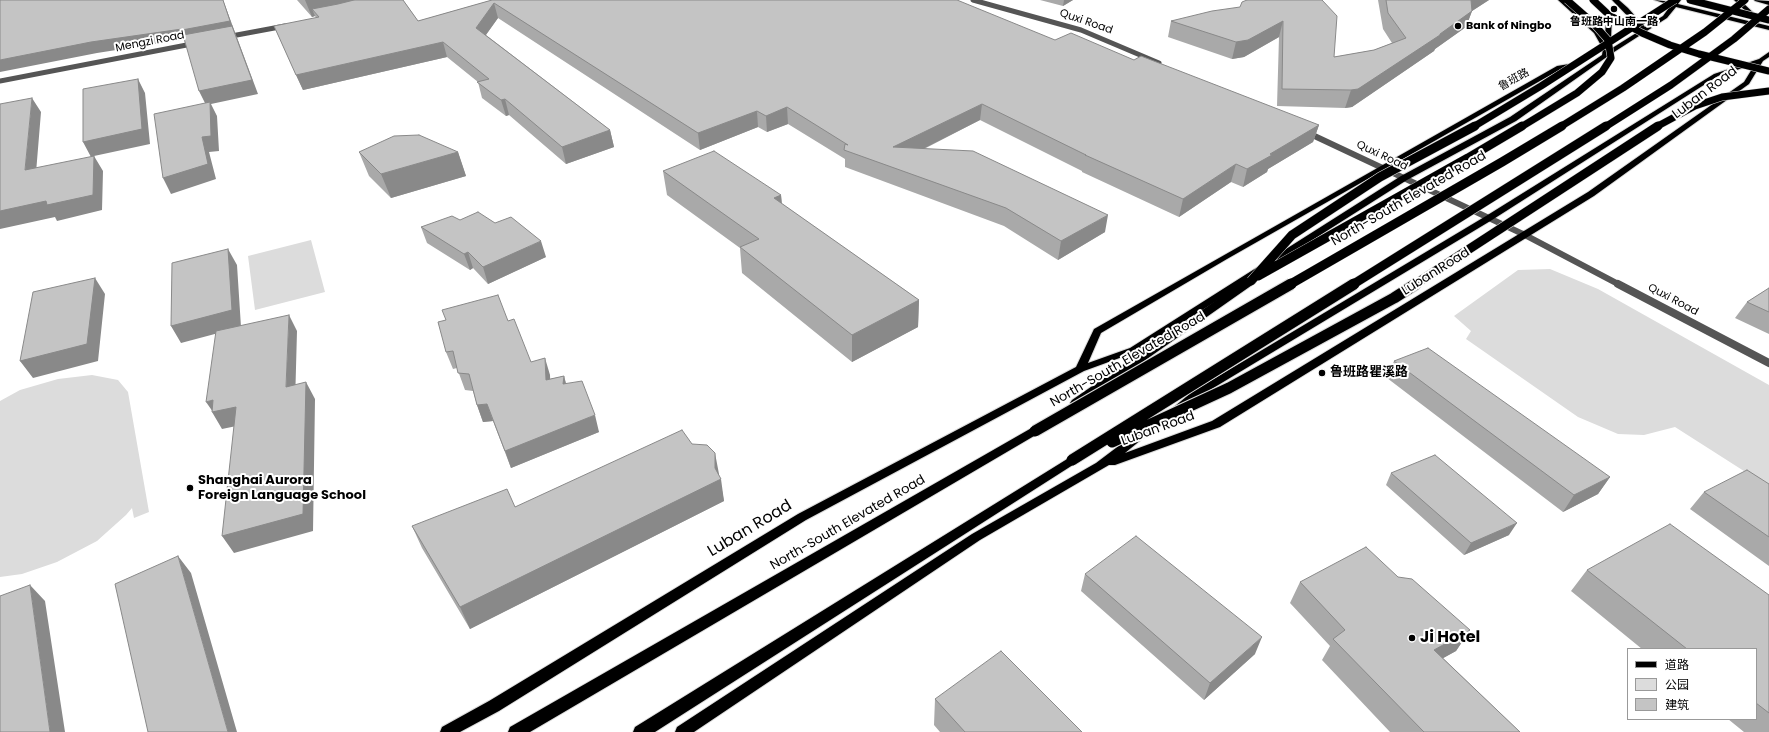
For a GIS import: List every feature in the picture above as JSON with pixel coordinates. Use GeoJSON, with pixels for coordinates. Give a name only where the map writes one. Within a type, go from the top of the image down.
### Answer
{"type":"FeatureCollection","features":[{"type":"Feature","properties":{"kind":"highway"},"geometry":{"type":"LineString","coordinates":[[1567,0],[1592,22],[1608,40]]}},
{"type":"Feature","properties":{"kind":"highway"},"geometry":{"type":"LineString","coordinates":[[1593,0],[1609,15],[1642,33],[1670,45],[1699,54],[1769,71]]}},
{"type":"Feature","properties":{"kind":"highway"},"geometry":{"type":"LineString","coordinates":[[1690,0],[1769,20]]}},
{"type":"Feature","properties":{"kind":"highway","name":"North-South Elevated Road"},"geometry":{"type":"LineString","coordinates":[[516,732],[1502,162],[1623,88],[1705,32],[1745,0]]}},
{"type":"Feature","properties":{"kind":"highway"},"geometry":{"type":"LineString","coordinates":[[1251,281],[1292,235],[1380,177],[1456,137],[1676,2]]}},
{"type":"Feature","properties":{"kind":"highway"},"geometry":{"type":"LineString","coordinates":[[1728,2],[1769,12]]}},
{"type":"Feature","properties":{"kind":"highway"},"geometry":{"type":"LineString","coordinates":[[641,732],[1671,85],[1734,39],[1769,9]]}},
{"type":"Feature","properties":{"kind":"highway"},"geometry":{"type":"LineString","coordinates":[[1035,431],[1251,281],[1468,158],[1577,93],[1602,72],[1608,65],[1611,58],[1608,40],[1609,15]]}},
{"type":"Feature","properties":{"kind":"highway"},"geometry":{"type":"LineString","coordinates":[[1072,460],[1229,388],[1394,298],[1653,128],[1675,116],[1695,106],[1722,97],[1769,91]]}},
{"type":"Feature","properties":{"kind":"main road"},"geometry":{"type":"LineString","coordinates":[[1561,0],[1596,32],[1606,49],[1602,57]]}},
{"type":"Feature","properties":{"kind":"main road"},"geometry":{"type":"LineString","coordinates":[[1615,0],[1646,30]]}},
{"type":"Feature","properties":{"kind":"main road"},"geometry":{"type":"LineString","coordinates":[[1658,0],[1676,2],[1768,28]]}},
{"type":"Feature","properties":{"kind":"main road"},"geometry":{"type":"LineString","coordinates":[[1682,0],[1769,20]]}},
{"type":"Feature","properties":{"kind":"main road"},"geometry":{"type":"LineString","coordinates":[[1738,0],[1768,28]]}},
{"type":"Feature","properties":{"kind":"main road"},"geometry":{"type":"LineString","coordinates":[[1757,0],[1769,3]]}},
{"type":"Feature","properties":{"kind":"main road","name":"Luban Road"},"geometry":{"type":"LineString","coordinates":[[447,732],[494,706],[802,517],[1080,370],[1133,350],[1404,178],[1513,119],[1602,57],[1665,17],[1676,2]]}},
{"type":"Feature","properties":{"kind":"main road","name":"Luban Road"},"geometry":{"type":"LineString","coordinates":[[682,732],[976,537],[1100,466],[1196,394],[1489,218],[1716,75],[1761,60],[1769,54]]}},
{"type":"Feature","properties":{"kind":"main road","name":"Luban Road"},"geometry":{"type":"LineString","coordinates":[[1080,370],[1097,331],[1224,257],[1560,67],[1602,57]]}},
{"type":"Feature","properties":{"kind":"main road","name":"Luban Road"},"geometry":{"type":"LineString","coordinates":[[1100,466],[1216,424],[1591,194],[1747,83],[1761,60]]}},
{"type":"Feature","properties":{"kind":"street","name":"Quxi Road"},"geometry":{"type":"LineString","coordinates":[[973,0],[1082,30],[1166,67]]}},
{"type":"Feature","properties":{"kind":"street"},"geometry":{"type":"LineString","coordinates":[[218,39],[288,25]]}},
{"type":"Feature","properties":{"kind":"street","name":"Mengzi Road"},"geometry":{"type":"LineString","coordinates":[[0,81],[202,42]]}},
{"type":"Feature","properties":{"kind":"street","name":"Quxi Road"},"geometry":{"type":"LineString","coordinates":[[1303,131],[1525,234],[1769,362]]}},
{"type":"Feature","properties":{"kind":"green space"},"geometry":{"type":"Polygon","coordinates":[[[311,240],[325,292],[255,310],[248,256],[311,240]]]}},
{"type":"Feature","properties":{"kind":"green space"},"geometry":{"type":"Polygon","coordinates":[[[1550,269],[1598,289],[1769,385],[1769,487],[1675,427],[1644,435],[1618,434],[1578,417],[1466,339],[1471,331],[1454,316],[1518,270],[1550,269]]]}},
{"type":"Feature","properties":{"kind":"green space"},"geometry":{"type":"Polygon","coordinates":[[[92,375],[118,380],[128,392],[149,512],[134,518],[132,508],[97,541],[57,562],[22,574],[0,577],[0,401],[20,390],[58,379],[92,375]]]}},
{"type":"Feature","properties":{"kind":"building"},"geometry":{"type":"Polygon","coordinates":[[[0,0],[223,0],[230,21],[182,30],[91,42],[0,60],[0,0]]]}},
{"type":"Feature","properties":{"kind":"building"},"geometry":{"type":"Polygon","coordinates":[[[354,0],[403,0],[418,21],[492,0],[957,0],[1055,40],[1071,33],[1134,60],[1141,56],[1319,125],[1247,169],[1236,164],[1183,199],[1085,155],[982,104],[893,147],[973,151],[1108,215],[1061,241],[1006,208],[844,150],[845,144],[848,145],[787,107],[766,116],[757,111],[698,133],[494,3],[476,28],[610,130],[562,147],[505,99],[501,100],[477,82],[489,79],[443,42],[296,75],[274,26],[319,17],[312,9],[354,0]]]}},
{"type":"Feature","properties":{"kind":"building"},"geometry":{"type":"Polygon","coordinates":[[[1247,0],[1322,0],[1337,16],[1334,57],[1374,50],[1406,38],[1388,13],[1386,0],[1471,0],[1472,11],[1440,35],[1358,89],[1282,89],[1283,21],[1248,40],[1236,42],[1171,21],[1212,11],[1240,7],[1242,2],[1247,0]]]}},
{"type":"Feature","properties":{"kind":"building"},"geometry":{"type":"Polygon","coordinates":[[[232,26],[252,80],[199,91],[183,35],[232,26]]]}},
{"type":"Feature","properties":{"kind":"building"},"geometry":{"type":"Polygon","coordinates":[[[138,79],[142,129],[83,142],[83,89],[138,79]]]}},
{"type":"Feature","properties":{"kind":"building"},"geometry":{"type":"Polygon","coordinates":[[[32,98],[25,170],[94,156],[93,195],[47,205],[46,201],[0,211],[0,104],[32,98]]]}},
{"type":"Feature","properties":{"kind":"building"},"geometry":{"type":"Polygon","coordinates":[[[210,102],[211,136],[202,137],[208,164],[163,178],[154,114],[210,102]]]}},
{"type":"Feature","properties":{"kind":"building"},"geometry":{"type":"Polygon","coordinates":[[[419,135],[458,152],[381,174],[359,152],[394,136],[419,135]]]}},
{"type":"Feature","properties":{"kind":"building"},"geometry":{"type":"Polygon","coordinates":[[[714,151],[781,195],[774,198],[919,300],[852,335],[740,247],[759,239],[663,171],[714,151]]]}},
{"type":"Feature","properties":{"kind":"building"},"geometry":{"type":"Polygon","coordinates":[[[478,212],[495,223],[511,217],[541,241],[483,267],[468,252],[464,254],[421,227],[452,216],[460,220],[478,212]]]}},
{"type":"Feature","properties":{"kind":"building"},"geometry":{"type":"Polygon","coordinates":[[[228,249],[232,310],[171,326],[172,263],[228,249]]]}},
{"type":"Feature","properties":{"kind":"building"},"geometry":{"type":"Polygon","coordinates":[[[95,278],[87,344],[20,361],[33,292],[95,278]]]}},
{"type":"Feature","properties":{"kind":"building"},"geometry":{"type":"Polygon","coordinates":[[[1769,288],[1769,312],[1747,302],[1769,288]]]}},
{"type":"Feature","properties":{"kind":"building"},"geometry":{"type":"Polygon","coordinates":[[[498,295],[508,321],[514,319],[531,362],[545,358],[546,380],[564,376],[563,384],[582,381],[595,415],[505,451],[487,404],[477,405],[469,374],[458,373],[453,351],[446,352],[438,322],[446,320],[442,310],[498,295]]]}},
{"type":"Feature","properties":{"kind":"building"},"geometry":{"type":"Polygon","coordinates":[[[289,315],[286,387],[306,382],[303,514],[222,536],[236,407],[212,412],[213,400],[206,402],[216,331],[289,315]]]}},
{"type":"Feature","properties":{"kind":"building"},"geometry":{"type":"Polygon","coordinates":[[[1428,348],[1610,477],[1574,495],[1394,361],[1428,348]]]}},
{"type":"Feature","properties":{"kind":"building"},"geometry":{"type":"Polygon","coordinates":[[[682,430],[692,444],[707,445],[715,453],[715,468],[721,479],[460,607],[412,526],[507,489],[515,507],[682,430]]]}},
{"type":"Feature","properties":{"kind":"building"},"geometry":{"type":"Polygon","coordinates":[[[1435,455],[1517,523],[1471,543],[1391,473],[1435,455]]]}},
{"type":"Feature","properties":{"kind":"building"},"geometry":{"type":"Polygon","coordinates":[[[1747,470],[1769,484],[1769,537],[1704,492],[1747,470]]]}},
{"type":"Feature","properties":{"kind":"building"},"geometry":{"type":"Polygon","coordinates":[[[1670,524],[1769,595],[1769,713],[1757,704],[1757,648],[1686,648],[1587,570],[1670,524]]]}},
{"type":"Feature","properties":{"kind":"building"},"geometry":{"type":"Polygon","coordinates":[[[1136,536],[1262,637],[1210,683],[1085,574],[1136,536]]]}},
{"type":"Feature","properties":{"kind":"building"},"geometry":{"type":"Polygon","coordinates":[[[1366,547],[1398,577],[1412,579],[1470,630],[1434,650],[1520,732],[1424,732],[1333,639],[1345,630],[1300,582],[1366,547]]]}},
{"type":"Feature","properties":{"kind":"building"},"geometry":{"type":"Polygon","coordinates":[[[178,556],[228,732],[148,732],[115,584],[178,556]]]}},
{"type":"Feature","properties":{"kind":"building"},"geometry":{"type":"Polygon","coordinates":[[[30,585],[50,732],[0,732],[0,596],[30,585]]]}},
{"type":"Feature","properties":{"kind":"building"},"geometry":{"type":"Polygon","coordinates":[[[1001,651],[1082,732],[965,732],[935,699],[1001,651]]]}},
{"type":"Feature","properties":{"kind":"place","name":"鲁班路中山南一路"},"geometry":{"type":"Point","coordinates":[1614,9]}},
{"type":"Feature","properties":{"kind":"place","name":"Bank of Ningbo"},"geometry":{"type":"Point","coordinates":[1458,26]}},
{"type":"Feature","properties":{"kind":"place","name":"鲁班路瞿溪路"},"geometry":{"type":"Point","coordinates":[1322,373]}},
{"type":"Feature","properties":{"kind":"place","name":"Shanghai Aurora Foreign Language School"},"geometry":{"type":"Point","coordinates":[190,488]}},
{"type":"Feature","properties":{"kind":"place","name":"Ji Hotel"},"geometry":{"type":"Point","coordinates":[1412,638]}}]}
